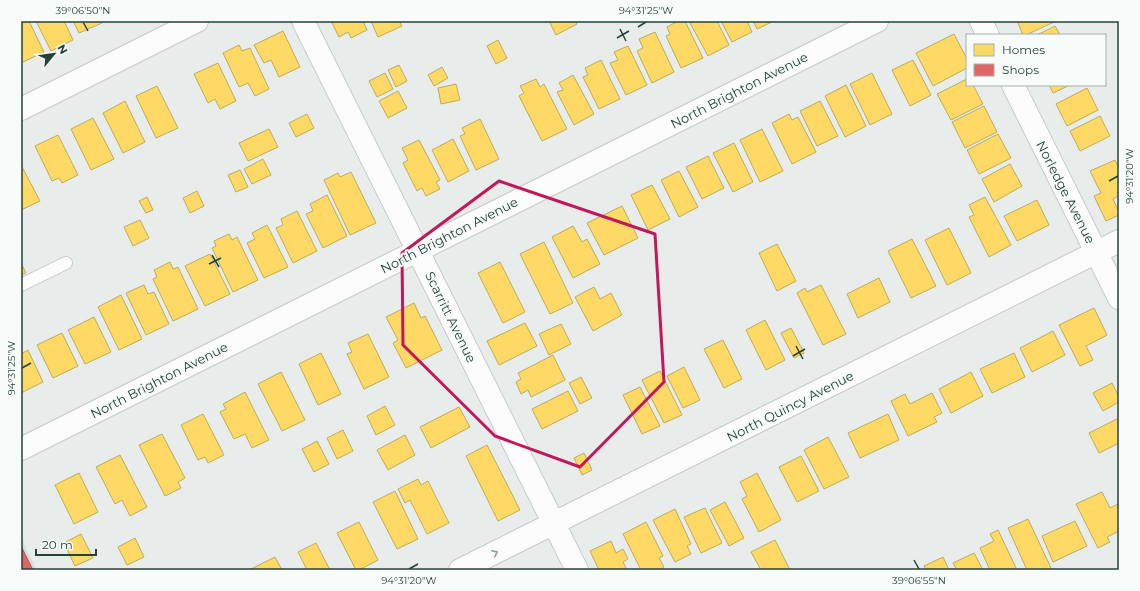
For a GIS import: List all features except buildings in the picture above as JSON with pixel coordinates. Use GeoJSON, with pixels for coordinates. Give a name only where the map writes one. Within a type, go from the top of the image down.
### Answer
{"type":"FeatureCollection","features":[{"type":"Feature","properties":{"kind":"street"},"geometry":{"type":"LineString","coordinates":[[21,109],[196,21]]}},
{"type":"Feature","properties":{"kind":"street","name":"Scarritt Avenue"},"geometry":{"type":"LineString","coordinates":[[303,21],[577,570]]}},
{"type":"Feature","properties":{"kind":"street","name":"North Brighton Avenue"},"geometry":{"type":"LineString","coordinates":[[21,449],[877,21]]}},
{"type":"Feature","properties":{"kind":"street"},"geometry":{"type":"LineString","coordinates":[[981,21],[988,34]]}},
{"type":"Feature","properties":{"kind":"street","name":"Norledge Avenue"},"geometry":{"type":"LineString","coordinates":[[1013,86],[1119,298]]}},
{"type":"Feature","properties":{"kind":"street","name":"North Quincy Avenue"},"geometry":{"type":"LineString","coordinates":[[460,570],[1119,241]]}},
{"type":"Feature","properties":{"kind":"lane"},"geometry":{"type":"LineString","coordinates":[[21,285],[66,263]]}},
{"type":"Feature","properties":{"kind":"highlighted area"},"geometry":{"type":"Polygon","coordinates":[[[499,181],[655,234],[664,382],[580,467],[495,436],[403,345],[402,253],[499,181]]]}},
{"type":"Feature","properties":{"kind":"shaded area"},"geometry":{"type":"Polygon","coordinates":[[[21,538],[37,570],[21,570],[21,538]]]}}]}
